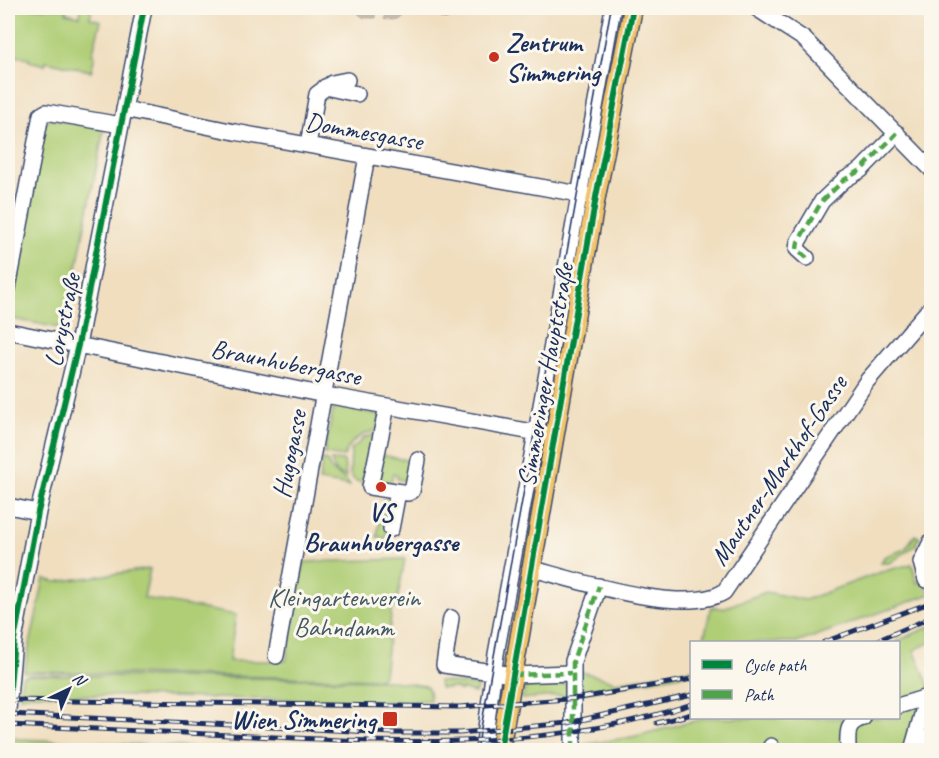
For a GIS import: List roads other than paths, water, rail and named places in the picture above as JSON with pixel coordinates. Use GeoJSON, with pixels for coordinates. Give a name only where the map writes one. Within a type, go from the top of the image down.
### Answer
{"type":"FeatureCollection","features":[{"type":"Feature","properties":{"kind":"main road","name":"Simmeringer Hauptstraße"},"geometry":{"type":"LineString","coordinates":[[500,750],[530,568],[556,437],[588,195],[633,8]]}},
{"type":"Feature","properties":{"kind":"street","name":"Lorystraße"},"geometry":{"type":"LineString","coordinates":[[8,710],[14,640],[38,512],[78,345],[144,8]]}},
{"type":"Feature","properties":{"kind":"street"},"geometry":{"type":"LineString","coordinates":[[483,750],[494,672],[536,433],[588,195],[613,8]]}},
{"type":"Feature","properties":{"kind":"street"},"geometry":{"type":"LineString","coordinates":[[756,8],[804,39],[932,170]]}},
{"type":"Feature","properties":{"kind":"street"},"geometry":{"type":"LineString","coordinates":[[308,145],[322,97],[347,80]]}},
{"type":"Feature","properties":{"kind":"street"},"geometry":{"type":"LineString","coordinates":[[322,97],[357,94]]}},
{"type":"Feature","properties":{"kind":"street","name":"Dommesgasse"},"geometry":{"type":"LineString","coordinates":[[124,109],[227,124],[308,145],[588,195]]}},
{"type":"Feature","properties":{"kind":"street"},"geometry":{"type":"LineString","coordinates":[[8,288],[39,118],[46,112],[121,125]]}},
{"type":"Feature","properties":{"kind":"street"},"geometry":{"type":"LineString","coordinates":[[807,258],[797,249],[798,242],[822,201],[844,180],[861,170],[897,133]]}},
{"type":"Feature","properties":{"kind":"street","name":"Hugogasse"},"geometry":{"type":"LineString","coordinates":[[276,656],[368,156]]}},
{"type":"Feature","properties":{"kind":"street","name":"Mautner-Markhof-Gasse"},"geometry":{"type":"LineString","coordinates":[[530,568],[599,586],[663,599],[718,596],[729,588],[867,381],[932,306]]}},
{"type":"Feature","properties":{"kind":"street","name":"Braunhubergasse"},"geometry":{"type":"LineString","coordinates":[[8,331],[556,437]]}},
{"type":"Feature","properties":{"kind":"street"},"geometry":{"type":"LineString","coordinates":[[387,405],[370,487],[408,494],[412,490],[418,460]]}},
{"type":"Feature","properties":{"kind":"street"},"geometry":{"type":"LineString","coordinates":[[391,529],[398,492]]}},
{"type":"Feature","properties":{"kind":"street"},"geometry":{"type":"LineString","coordinates":[[8,506],[38,512]]}},
{"type":"Feature","properties":{"kind":"street"},"geometry":{"type":"LineString","coordinates":[[926,580],[921,562],[932,540]]}},
{"type":"Feature","properties":{"kind":"street"},"geometry":{"type":"LineString","coordinates":[[573,750],[571,673],[577,643],[599,586]]}},
{"type":"Feature","properties":{"kind":"street"},"geometry":{"type":"LineString","coordinates":[[451,618],[444,665],[513,675],[571,673]]}},
{"type":"Feature","properties":{"kind":"street","name":"Lorystraße"},"geometry":{"type":"LineString","coordinates":[[8,658],[14,640]]}},
{"type":"Feature","properties":{"kind":"street"},"geometry":{"type":"LineString","coordinates":[[477,750],[494,672]]}},
{"type":"Feature","properties":{"kind":"street"},"geometry":{"type":"LineString","coordinates":[[900,705],[929,694]]}},
{"type":"Feature","properties":{"kind":"street"},"geometry":{"type":"LineString","coordinates":[[929,694],[914,743],[932,740]]}},
{"type":"Feature","properties":{"kind":"street"},"geometry":{"type":"LineString","coordinates":[[848,750],[848,727],[858,719]]}},
{"type":"Feature","properties":{"kind":"tunnel"},"geometry":{"type":"LineString","coordinates":[[362,8],[366,11],[393,12],[398,8]]}},
{"type":"Feature","properties":{"kind":"tunnel"},"geometry":{"type":"LineString","coordinates":[[926,580],[932,594]]}},
{"type":"Feature","properties":{"kind":"tram line"},"geometry":{"type":"LineString","coordinates":[[477,750],[611,8]]}},
{"type":"Feature","properties":{"kind":"railway"},"geometry":{"type":"LineString","coordinates":[[827,641],[932,602]]}},
{"type":"Feature","properties":{"kind":"railway"},"geometry":{"type":"LineString","coordinates":[[876,641],[932,617]]}},
{"type":"Feature","properties":{"kind":"railway"},"geometry":{"type":"LineString","coordinates":[[8,700],[459,707],[580,698],[690,679]]}},
{"type":"Feature","properties":{"kind":"railway"},"geometry":{"type":"LineString","coordinates":[[8,714],[393,733],[459,733],[568,723],[690,695]]}},
{"type":"Feature","properties":{"kind":"railway"},"geometry":{"type":"LineString","coordinates":[[8,725],[432,742],[537,736],[589,729],[641,719],[690,705]]}},
{"type":"Feature","properties":{"kind":"railway"},"geometry":{"type":"LineString","coordinates":[[657,723],[690,715]]}},
{"type":"Feature","properties":{"kind":"place","name":"Zentrum Simmering"},"geometry":{"type":"Point","coordinates":[494,57]}},
{"type":"Feature","properties":{"kind":"place","name":"VS Braunhubergasse"},"geometry":{"type":"Point","coordinates":[381,487]}},
{"type":"Feature","properties":{"kind":"place","name":"Wien Simmering"},"geometry":{"type":"Point","coordinates":[390,719]}},
{"type":"Feature","properties":{"kind":"park label","name":"Kleingartenverein Bahndamm"},"geometry":{"type":"Point","coordinates":[344,612]}}]}
